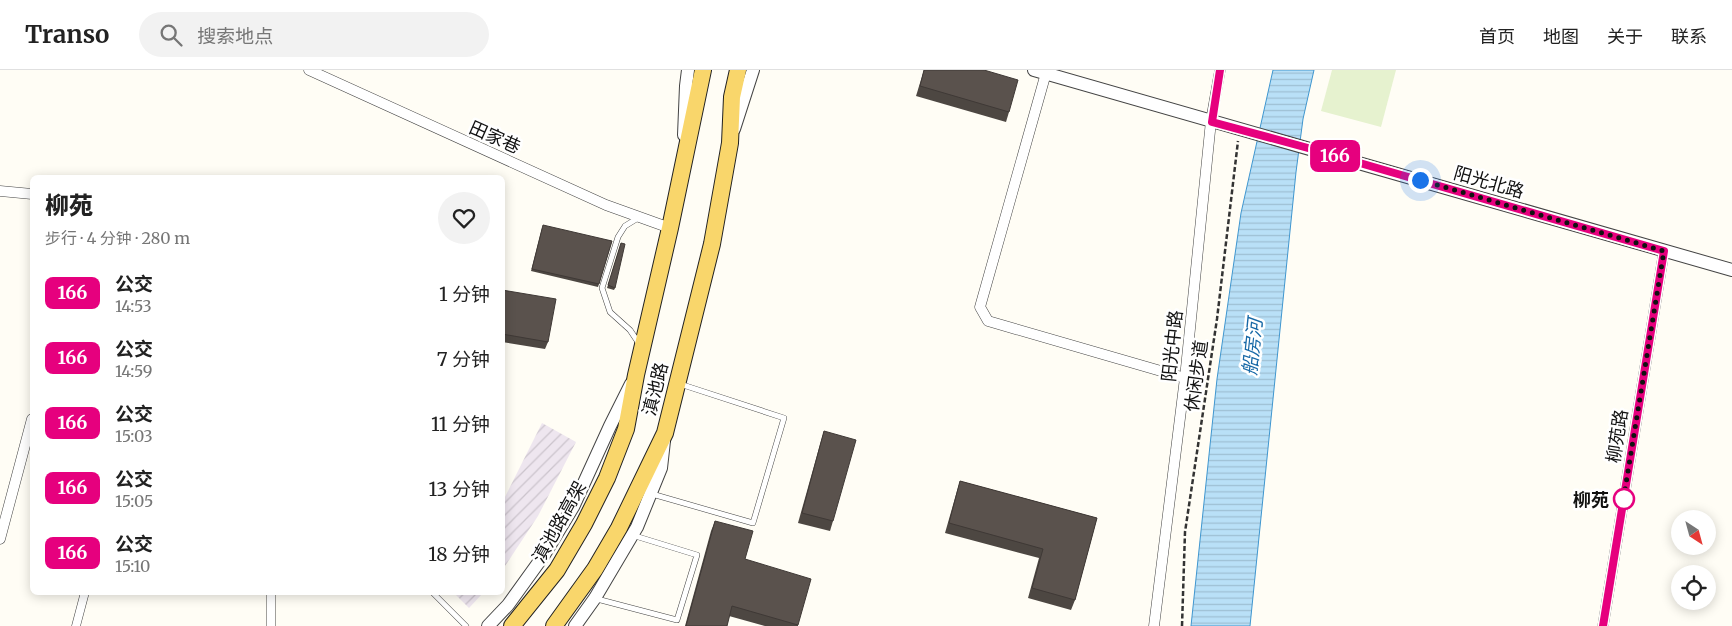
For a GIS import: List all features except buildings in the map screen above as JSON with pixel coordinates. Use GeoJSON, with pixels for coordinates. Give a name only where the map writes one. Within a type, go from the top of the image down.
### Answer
{"type":"FeatureCollection","features":[{"type":"Feature","properties":{"kind":"main road","name":"滇池路"},"geometry":{"type":"LineString","coordinates":[[626,429],[636,375],[670,228],[703,70]]}},
{"type":"Feature","properties":{"kind":"main road","name":"滇池路"},"geometry":{"type":"LineString","coordinates":[[665,433],[712,244],[730,143],[732,97],[738,70]]}},
{"type":"Feature","properties":{"kind":"main road","name":"滇池路高架"},"geometry":{"type":"LineString","coordinates":[[512,626],[534,601],[562,563],[607,478],[626,429]]}},
{"type":"Feature","properties":{"kind":"main road"},"geometry":{"type":"LineString","coordinates":[[554,626],[595,569],[619,528],[665,433]]}},
{"type":"Feature","properties":{"kind":"street","name":"田家巷"},"geometry":{"type":"LineString","coordinates":[[309,70],[606,205],[670,228]]}},
{"type":"Feature","properties":{"kind":"street","name":"滇池路"},"geometry":{"type":"LineString","coordinates":[[682,169],[688,70]]}},
{"type":"Feature","properties":{"kind":"street","name":"滇池路"},"geometry":{"type":"LineString","coordinates":[[730,143],[753,70]]}},
{"type":"Feature","properties":{"kind":"street","name":"阳光中路"},"geometry":{"type":"LineString","coordinates":[[1154,626],[1185,378],[1212,122],[1220,70]]}},
{"type":"Feature","properties":{"kind":"street","name":"阳光北路"},"geometry":{"type":"LineString","coordinates":[[1040,72],[1732,270]]}},
{"type":"Feature","properties":{"kind":"street"},"geometry":{"type":"LineString","coordinates":[[1040,72],[980,307],[988,321],[1185,378]]}},
{"type":"Feature","properties":{"kind":"street"},"geometry":{"type":"LineString","coordinates":[[0,192],[30,194]]}},
{"type":"Feature","properties":{"kind":"street","name":"柳苑路"},"geometry":{"type":"LineString","coordinates":[[1603,626],[1664,251]]}},
{"type":"Feature","properties":{"kind":"street","name":"滇池路"},"geometry":{"type":"LineString","coordinates":[[488,626],[508,604],[544,555],[568,515],[636,375]]}},
{"type":"Feature","properties":{"kind":"street"},"geometry":{"type":"LineString","coordinates":[[0,539],[30,427]]}},
{"type":"Feature","properties":{"kind":"street","name":"滇池路"},"geometry":{"type":"LineString","coordinates":[[579,624],[632,535],[651,493],[661,468],[665,433]]}},
{"type":"Feature","properties":{"kind":"street"},"geometry":{"type":"LineString","coordinates":[[76,626],[84,595]]}},
{"type":"Feature","properties":{"kind":"street"},"geometry":{"type":"LineString","coordinates":[[271,595],[271,626]]}},
{"type":"Feature","properties":{"kind":"lane"},"geometry":{"type":"LineString","coordinates":[[638,218],[625,226],[618,237],[602,288],[610,312],[630,330],[642,349]]}},
{"type":"Feature","properties":{"kind":"lane"},"geometry":{"type":"LineString","coordinates":[[651,493],[753,523],[784,418],[677,383]]}},
{"type":"Feature","properties":{"kind":"lane"},"geometry":{"type":"LineString","coordinates":[[595,598],[677,620],[697,555],[632,535]]}},
{"type":"Feature","properties":{"kind":"lane"},"geometry":{"type":"LineString","coordinates":[[435,595],[466,626]]}},
{"type":"Feature","properties":{"kind":"path","name":"休闲步道"},"geometry":{"type":"LineString","coordinates":[[1182,626],[1185,532],[1245,131]]}},
{"type":"Feature","properties":{"kind":"shaded area"},"geometry":{"type":"Polygon","coordinates":[[[542,423],[576,442],[538,516],[505,566],[505,497],[542,423]]]}},
{"type":"Feature","properties":{"kind":"shaded area"},"geometry":{"type":"Polygon","coordinates":[[[456,595],[481,595],[469,608],[456,595]]]}},
{"type":"Feature","properties":{"kind":"green space"},"geometry":{"type":"Polygon","coordinates":[[[1332,70],[1396,70],[1381,127],[1321,111],[1332,70]]]}},
{"type":"Feature","properties":{"kind":"water","name":"船房河"},"geometry":{"type":"Polygon","coordinates":[[[1273,70],[1314,70],[1303,119],[1296,172],[1250,626],[1191,626],[1217,379],[1241,213],[1273,70]]]}},
{"type":"Feature","properties":{"kind":"bus line","name":"166"},"geometry":{"type":"LineString","coordinates":[[1220,70],[1212,122],[1664,251],[1603,626]]}},
{"type":"Feature","properties":{"kind":"place","name":"柳苑"},"geometry":{"type":"Point","coordinates":[1624,499]}},
{"type":"Feature","properties":{"kind":"route"},"geometry":{"type":"LineString","coordinates":[[1420,180],[1664,251],[1622,508],[1624,499]]}}]}
